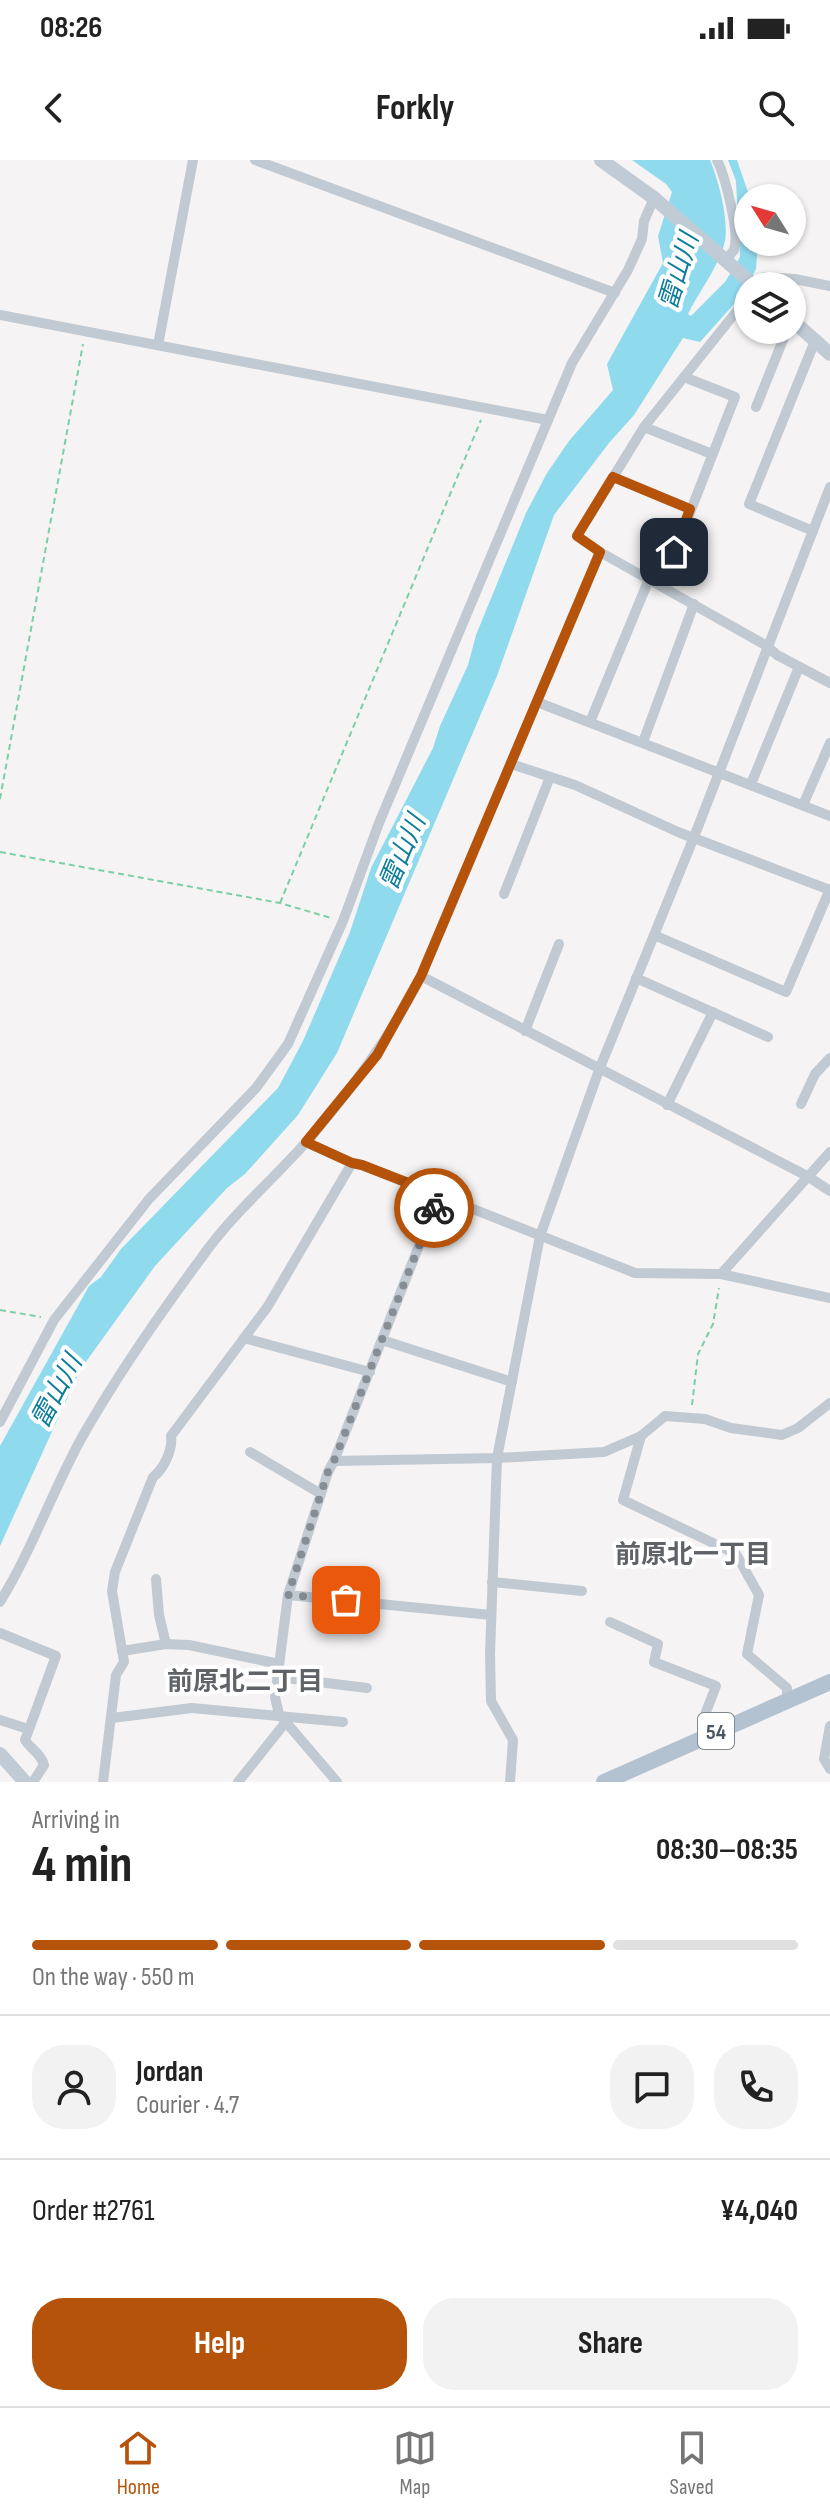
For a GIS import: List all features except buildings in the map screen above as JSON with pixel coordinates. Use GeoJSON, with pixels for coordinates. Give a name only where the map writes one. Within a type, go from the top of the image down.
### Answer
{"type":"FeatureCollection","features":[{"type":"Feature","properties":{"kind":"main road"},"geometry":{"type":"LineString","coordinates":[[601,160],[654,198],[740,272]]}},
{"type":"Feature","properties":{"kind":"main road"},"geometry":{"type":"LineString","coordinates":[[806,333],[830,354]]}},
{"type":"Feature","properties":{"kind":"main road","name":"54"},"geometry":{"type":"LineString","coordinates":[[606,1782],[830,1682]]}},
{"type":"Feature","properties":{"kind":"main road"},"geometry":{"type":"LineString","coordinates":[[0,1754],[25,1782]]}},
{"type":"Feature","properties":{"kind":"street"},"geometry":{"type":"LineString","coordinates":[[158,345],[193,160]]}},
{"type":"Feature","properties":{"kind":"street"},"geometry":{"type":"LineString","coordinates":[[255,160],[615,293]]}},
{"type":"Feature","properties":{"kind":"street"},"geometry":{"type":"LineString","coordinates":[[717,160],[725,177],[734,237],[734,250],[726,260]]}},
{"type":"Feature","properties":{"kind":"street"},"geometry":{"type":"LineString","coordinates":[[0,1422],[54,1320],[149,1199],[256,1088],[288,1044],[343,921],[379,823],[572,363],[615,293],[642,239],[644,221],[654,198]]}},
{"type":"Feature","properties":{"kind":"street"},"geometry":{"type":"LineString","coordinates":[[806,281],[830,286]]}},
{"type":"Feature","properties":{"kind":"street"},"geometry":{"type":"LineString","coordinates":[[734,314],[644,427],[577,536],[767,646],[777,655],[830,683]]}},
{"type":"Feature","properties":{"kind":"street"},"geometry":{"type":"LineString","coordinates":[[0,315],[548,420]]}},
{"type":"Feature","properties":{"kind":"street"},"geometry":{"type":"LineString","coordinates":[[813,531],[749,504],[815,341]]}},
{"type":"Feature","properties":{"kind":"street"},"geometry":{"type":"LineString","coordinates":[[756,407],[781,344]]}},
{"type":"Feature","properties":{"kind":"street"},"geometry":{"type":"LineString","coordinates":[[666,574],[735,397],[684,377]]}},
{"type":"Feature","properties":{"kind":"street"},"geometry":{"type":"LineString","coordinates":[[644,427],[712,454]]}},
{"type":"Feature","properties":{"kind":"street"},"geometry":{"type":"LineString","coordinates":[[613,477],[690,509]]}},
{"type":"Feature","properties":{"kind":"street"},"geometry":{"type":"LineString","coordinates":[[510,1782],[513,1740],[491,1701],[497,1458],[540,1236],[599,1070],[694,837],[830,487]]}},
{"type":"Feature","properties":{"kind":"street"},"geometry":{"type":"LineString","coordinates":[[0,1602],[23,1564],[80,1441],[112,1386],[211,1244],[251,1197],[306,1142],[377,1055],[421,976],[600,552]]}},
{"type":"Feature","properties":{"kind":"street"},"geometry":{"type":"LineString","coordinates":[[590,722],[649,579]]}},
{"type":"Feature","properties":{"kind":"street"},"geometry":{"type":"LineString","coordinates":[[643,742],[694,604]]}},
{"type":"Feature","properties":{"kind":"street"},"geometry":{"type":"LineString","coordinates":[[751,784],[799,667]]}},
{"type":"Feature","properties":{"kind":"street"},"geometry":{"type":"LineString","coordinates":[[537,702],[830,816]]}},
{"type":"Feature","properties":{"kind":"street"},"geometry":{"type":"LineString","coordinates":[[803,805],[830,743]]}},
{"type":"Feature","properties":{"kind":"street"},"geometry":{"type":"LineString","coordinates":[[511,764],[575,785],[694,837],[830,890],[786,992],[654,935]]}},
{"type":"Feature","properties":{"kind":"street"},"geometry":{"type":"LineString","coordinates":[[504,894],[550,777]]}},
{"type":"Feature","properties":{"kind":"street"},"geometry":{"type":"LineString","coordinates":[[525,1031],[559,944]]}},
{"type":"Feature","properties":{"kind":"street"},"geometry":{"type":"LineString","coordinates":[[421,976],[807,1176],[830,1191]]}},
{"type":"Feature","properties":{"kind":"street"},"geometry":{"type":"LineString","coordinates":[[636,978],[768,1037]]}},
{"type":"Feature","properties":{"kind":"street"},"geometry":{"type":"LineString","coordinates":[[667,1105],[713,1012]]}},
{"type":"Feature","properties":{"kind":"street"},"geometry":{"type":"LineString","coordinates":[[801,1104],[815,1074],[830,1058]]}},
{"type":"Feature","properties":{"kind":"street"},"geometry":{"type":"LineString","coordinates":[[306,1142],[352,1163],[635,1273],[721,1274],[830,1298]]}},
{"type":"Feature","properties":{"kind":"street"},"geometry":{"type":"LineString","coordinates":[[721,1274],[830,1152]]}},
{"type":"Feature","properties":{"kind":"street"},"geometry":{"type":"LineString","coordinates":[[103,1782],[116,1675],[124,1662],[112,1591],[115,1572],[153,1477],[161,1471],[172,1443],[171,1436],[268,1306],[352,1163]]}},
{"type":"Feature","properties":{"kind":"street"},"geometry":{"type":"LineString","coordinates":[[337,1782],[282,1719],[275,1697],[288,1595],[328,1472],[439,1195]]}},
{"type":"Feature","properties":{"kind":"street"},"geometry":{"type":"LineString","coordinates":[[244,1338],[370,1372]]}},
{"type":"Feature","properties":{"kind":"street"},"geometry":{"type":"LineString","coordinates":[[382,1340],[512,1382]]}},
{"type":"Feature","properties":{"kind":"street"},"geometry":{"type":"LineString","coordinates":[[334,1461],[497,1458],[604,1452],[641,1436],[665,1416],[705,1419],[731,1428],[782,1435],[798,1428],[830,1403]]}},
{"type":"Feature","properties":{"kind":"street"},"geometry":{"type":"LineString","coordinates":[[641,1436],[623,1500],[736,1554],[759,1595],[747,1654],[787,1688],[787,1701]]}},
{"type":"Feature","properties":{"kind":"street"},"geometry":{"type":"LineString","coordinates":[[250,1452],[321,1494]]}},
{"type":"Feature","properties":{"kind":"street"},"geometry":{"type":"LineString","coordinates":[[156,1579],[159,1615],[166,1644]]}},
{"type":"Feature","properties":{"kind":"street"},"geometry":{"type":"LineString","coordinates":[[492,1582],[582,1591]]}},
{"type":"Feature","properties":{"kind":"street"},"geometry":{"type":"LineString","coordinates":[[288,1595],[491,1615]]}},
{"type":"Feature","properties":{"kind":"street"},"geometry":{"type":"LineString","coordinates":[[610,1622],[658,1644],[654,1662],[716,1686],[706,1712],[708,1735]]}},
{"type":"Feature","properties":{"kind":"street"},"geometry":{"type":"LineString","coordinates":[[0,1633],[56,1656],[25,1740],[30,1749],[43,1759],[44,1765],[33,1782]]}},
{"type":"Feature","properties":{"kind":"street"},"geometry":{"type":"LineString","coordinates":[[122,1651],[166,1644],[189,1645],[279,1664]]}},
{"type":"Feature","properties":{"kind":"street"},"geometry":{"type":"LineString","coordinates":[[278,1677],[367,1688]]}},
{"type":"Feature","properties":{"kind":"street"},"geometry":{"type":"LineString","coordinates":[[112,1718],[192,1708],[282,1719],[343,1722]]}},
{"type":"Feature","properties":{"kind":"street"},"geometry":{"type":"LineString","coordinates":[[238,1782],[282,1719]]}},
{"type":"Feature","properties":{"kind":"street"},"geometry":{"type":"LineString","coordinates":[[0,1720],[28,1729]]}},
{"type":"Feature","properties":{"kind":"street"},"geometry":{"type":"LineString","coordinates":[[830,1726],[824,1759],[830,1769]]}},
{"type":"Feature","properties":{"kind":"path"},"geometry":{"type":"LineString","coordinates":[[0,799],[85,331]]}},
{"type":"Feature","properties":{"kind":"path"},"geometry":{"type":"LineString","coordinates":[[280,903],[486,407]]}},
{"type":"Feature","properties":{"kind":"path"},"geometry":{"type":"LineString","coordinates":[[0,852],[280,903],[343,921]]}},
{"type":"Feature","properties":{"kind":"path"},"geometry":{"type":"LineString","coordinates":[[692,1409],[698,1354],[713,1324],[721,1274]]}},
{"type":"Feature","properties":{"kind":"path"},"geometry":{"type":"LineString","coordinates":[[0,1310],[54,1320]]}},
{"type":"Feature","properties":{"kind":"water","name":"雷山川"},"geometry":{"type":"Polygon","coordinates":[[[632,160],[710,160],[724,211],[726,232],[722,251],[688,314],[691,316],[725,282],[740,256],[757,256],[756,269],[754,272],[734,272],[734,304],[700,342],[683,338],[634,415],[554,515],[497,676],[337,1053],[298,1115],[155,1266],[80,1370],[0,1546],[0,1446],[89,1286],[101,1277],[121,1249],[278,1088],[303,1041],[350,932],[371,868],[433,748],[526,513],[547,473],[569,441],[613,390],[607,364],[663,263],[658,236],[672,192],[666,184],[632,160]]]}},
{"type":"Feature","properties":{"kind":"water"},"geometry":{"type":"Polygon","coordinates":[[[728,160],[737,160],[745,184],[736,184],[728,160]]]}},
{"type":"Feature","properties":{"kind":"way so far"},"geometry":{"type":"LineString","coordinates":[[346,1600],[288,1595],[328,1472],[434,1208]]}},
{"type":"Feature","properties":{"kind":"district","name":"前原北一丁目"},"geometry":{"type":"Point","coordinates":[693,1554]}},
{"type":"Feature","properties":{"kind":"district","name":"前原北二丁目"},"geometry":{"type":"Point","coordinates":[245,1681]}},
{"type":"Feature","properties":{"kind":"route"},"geometry":{"type":"LineString","coordinates":[[434,1208],[439,1195],[352,1163],[306,1142],[377,1055],[421,976],[600,552],[577,536],[613,477],[690,509],[674,552]]}}]}
